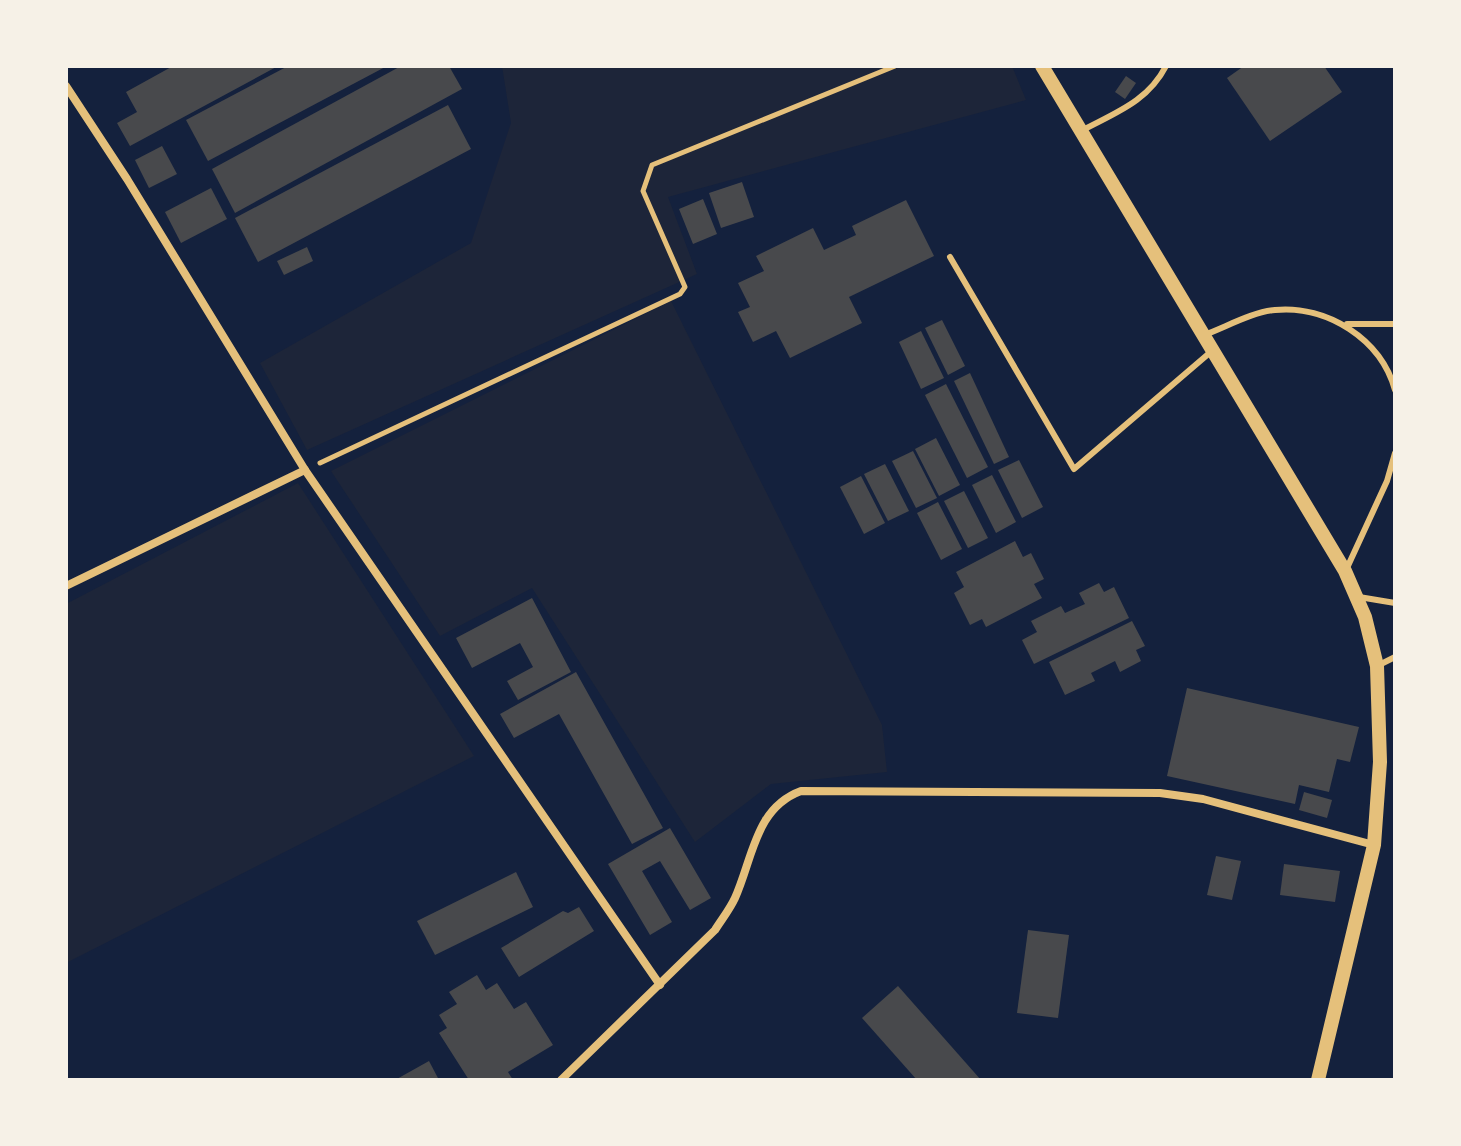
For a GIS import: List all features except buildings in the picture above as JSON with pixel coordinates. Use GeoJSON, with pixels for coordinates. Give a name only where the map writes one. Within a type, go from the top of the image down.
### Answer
{"type":"FeatureCollection","features":[{"type":"Feature","properties":{"kind":"street"},"geometry":{"type":"LineString","coordinates":[[1042,66],[1345,571],[1356,596],[1377,666],[1380,762],[1374,845],[1318,1080]]}},
{"type":"Feature","properties":{"kind":"street"},"geometry":{"type":"LineString","coordinates":[[66,86],[127,179],[305,470],[660,985]]}},
{"type":"Feature","properties":{"kind":"street"},"geometry":{"type":"LineString","coordinates":[[66,586],[305,470]]}},
{"type":"Feature","properties":{"kind":"street"},"geometry":{"type":"LineString","coordinates":[[561,1080],[715,930],[734,900],[765,818],[786,796],[801,791],[1160,793],[1203,799],[1374,845]]}},
{"type":"Feature","properties":{"kind":"lane"},"geometry":{"type":"LineString","coordinates":[[1080,132],[1142,100],[1157,84],[1166,66]]}},
{"type":"Feature","properties":{"kind":"lane"},"geometry":{"type":"LineString","coordinates":[[950,257],[1074,469],[1213,350]]}},
{"type":"Feature","properties":{"kind":"lane"},"geometry":{"type":"LineString","coordinates":[[1204,335],[1273,310],[1302,311],[1346,324],[1395,324]]}},
{"type":"Feature","properties":{"kind":"lane"},"geometry":{"type":"LineString","coordinates":[[1346,324],[1377,355],[1395,390]]}},
{"type":"Feature","properties":{"kind":"lane"},"geometry":{"type":"LineString","coordinates":[[1345,571],[1387,481],[1395,453]]}},
{"type":"Feature","properties":{"kind":"lane"},"geometry":{"type":"LineString","coordinates":[[1356,596],[1395,603]]}},
{"type":"Feature","properties":{"kind":"lane"},"geometry":{"type":"LineString","coordinates":[[1377,666],[1395,657]]}},
{"type":"Feature","properties":{"kind":"path"},"geometry":{"type":"LineString","coordinates":[[305,470],[680,294],[685,287],[643,191],[652,165],[895,66]]}},
{"type":"Feature","properties":{"kind":"shaded area"},"geometry":{"type":"Polygon","coordinates":[[[502,66],[1012,66],[1026,100],[668,197],[697,274],[307,450],[260,363],[471,243],[511,123],[502,66]]]}},
{"type":"Feature","properties":{"kind":"shaded area"},"geometry":{"type":"Polygon","coordinates":[[[671,301],[882,725],[887,772],[771,784],[695,842],[532,588],[440,636],[331,471],[671,301]]]}},
{"type":"Feature","properties":{"kind":"shaded area"},"geometry":{"type":"Polygon","coordinates":[[[298,483],[474,756],[66,963],[66,604],[298,483]]]}}]}
